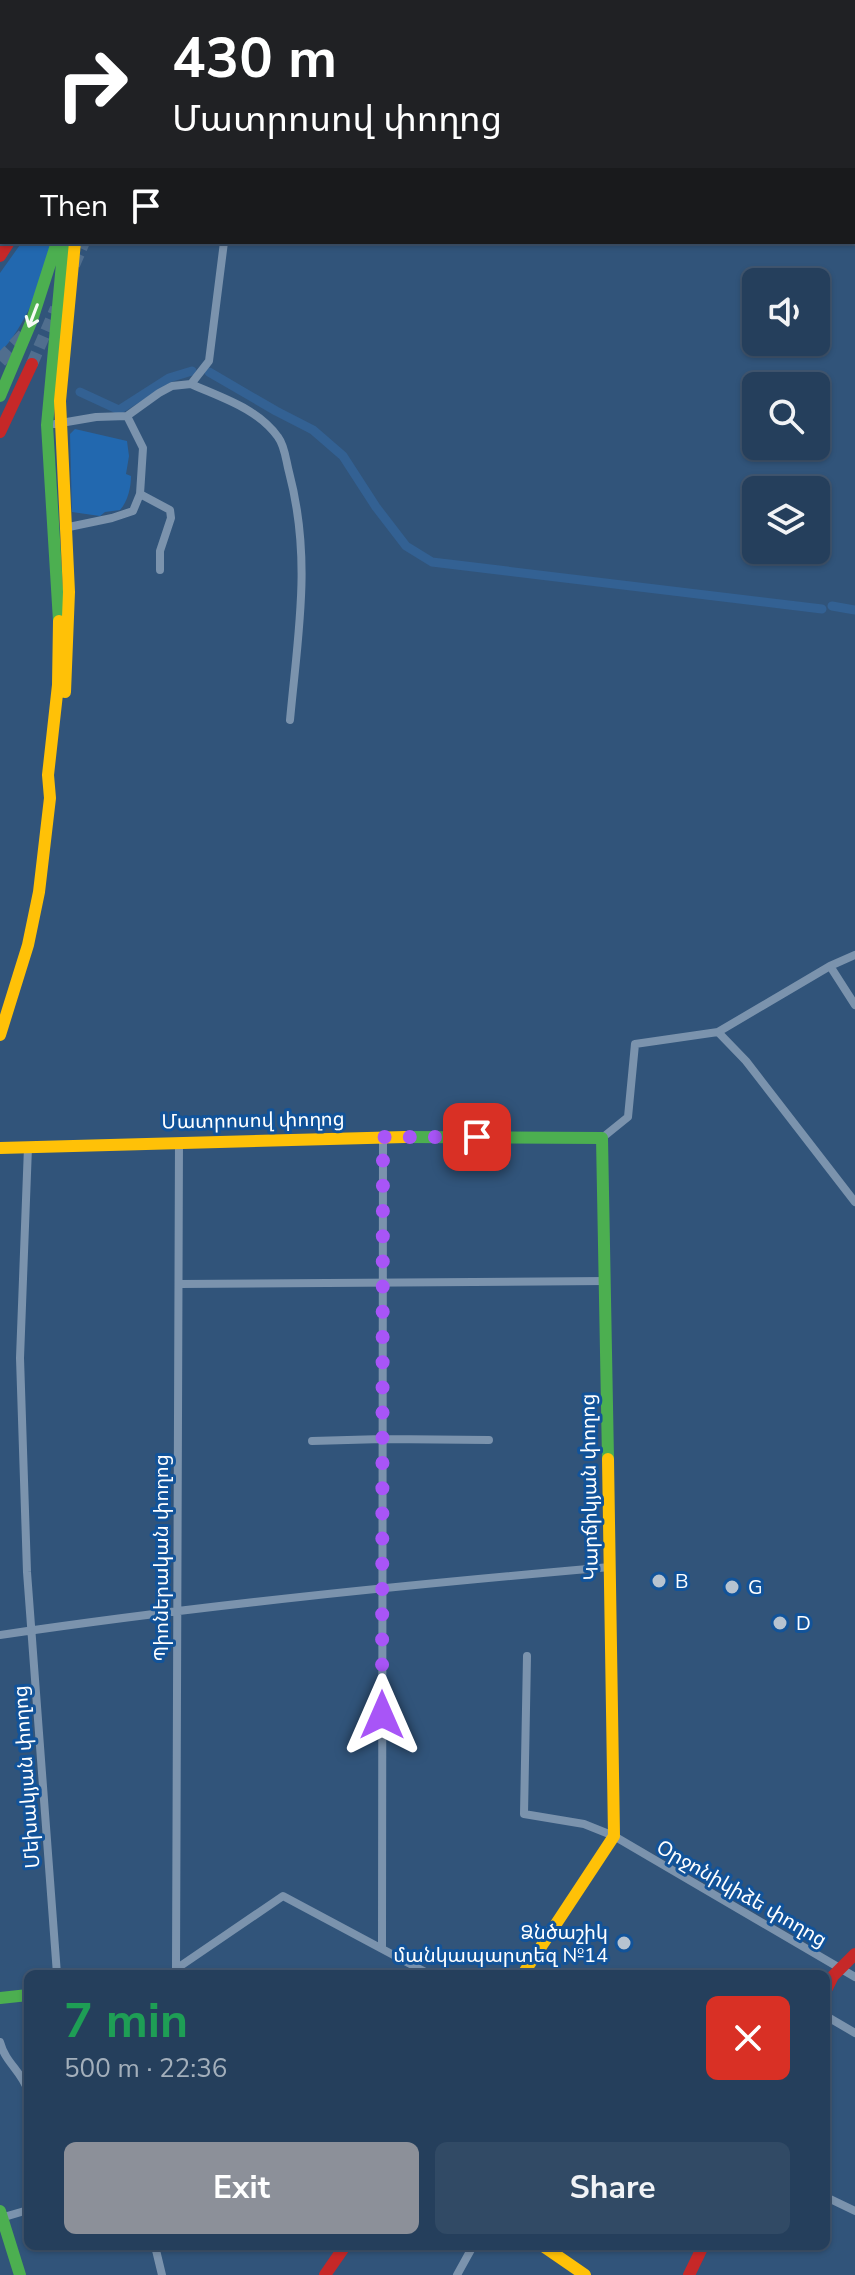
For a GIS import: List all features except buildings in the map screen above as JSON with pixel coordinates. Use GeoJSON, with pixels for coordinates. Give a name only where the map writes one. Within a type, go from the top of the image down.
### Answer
{"type":"FeatureCollection","features":[{"type":"Feature","properties":{"kind":"main road"},"geometry":{"type":"LineString","coordinates":[[0,396],[46,283],[56,244]]}},
{"type":"Feature","properties":{"kind":"main road"},"geometry":{"type":"LineString","coordinates":[[50,798],[48,775],[58,685],[60,630],[54,424],[64,244]]}},
{"type":"Feature","properties":{"kind":"main road"},"geometry":{"type":"LineString","coordinates":[[0,1035],[28,945],[39,892],[67,684],[64,528],[54,424],[75,244]]}},
{"type":"Feature","properties":{"kind":"main road"},"geometry":{"type":"LineString","coordinates":[[0,432],[32,364]]}},
{"type":"Feature","properties":{"kind":"main road","name":"Մատրոսով փողոց"},"geometry":{"type":"LineString","coordinates":[[0,1148],[383,1137],[602,1138]]}},
{"type":"Feature","properties":{"kind":"main road","name":"Կարճիկյան փողոց"},"geometry":{"type":"LineString","coordinates":[[602,1138],[614,1836]]}},
{"type":"Feature","properties":{"kind":"main road"},"geometry":{"type":"LineString","coordinates":[[526,1970],[614,1836]]}},
{"type":"Feature","properties":{"kind":"main road"},"geometry":{"type":"LineString","coordinates":[[830,1982],[855,1954]]}},
{"type":"Feature","properties":{"kind":"main road"},"geometry":{"type":"LineString","coordinates":[[0,1998],[24,1995]]}},
{"type":"Feature","properties":{"kind":"main road"},"geometry":{"type":"LineString","coordinates":[[1,2216],[20,2275]]}},
{"type":"Feature","properties":{"kind":"main road"},"geometry":{"type":"LineString","coordinates":[[325,2275],[342,2250]]}},
{"type":"Feature","properties":{"kind":"main road"},"geometry":{"type":"LineString","coordinates":[[549,2250],[585,2275]]}},
{"type":"Feature","properties":{"kind":"main road"},"geometry":{"type":"LineString","coordinates":[[689,2275],[701,2250]]}},
{"type":"Feature","properties":{"kind":"street"},"geometry":{"type":"LineString","coordinates":[[191,384],[209,361],[224,244]]}},
{"type":"Feature","properties":{"kind":"street"},"geometry":{"type":"LineString","coordinates":[[54,424],[127,416],[172,386],[191,384],[260,417],[281,439],[296,503],[304,579],[290,720]]}},
{"type":"Feature","properties":{"kind":"street"},"geometry":{"type":"LineString","coordinates":[[64,528],[133,511],[140,494],[143,448],[127,416]]}},
{"type":"Feature","properties":{"kind":"street"},"geometry":{"type":"LineString","coordinates":[[140,494],[170,510],[171,518],[160,551],[160,570]]}},
{"type":"Feature","properties":{"kind":"street"},"geometry":{"type":"LineString","coordinates":[[602,1138],[628,1117],[635,1044],[718,1032],[830,966],[855,955]]}},
{"type":"Feature","properties":{"kind":"street"},"geometry":{"type":"LineString","coordinates":[[830,966],[855,1005]]}},
{"type":"Feature","properties":{"kind":"street"},"geometry":{"type":"LineString","coordinates":[[718,1032],[746,1061],[855,1202]]}},
{"type":"Feature","properties":{"kind":"street"},"geometry":{"type":"LineString","coordinates":[[382,1948],[383,1137]]}},
{"type":"Feature","properties":{"kind":"street","name":"Պիոներական փողոց"},"geometry":{"type":"LineString","coordinates":[[174,1970],[179,1142]]}},
{"type":"Feature","properties":{"kind":"street","name":"Մեխակյան փողոց"},"geometry":{"type":"LineString","coordinates":[[28,1147],[20,1358],[32,1631],[57,1970]]}},
{"type":"Feature","properties":{"kind":"street"},"geometry":{"type":"LineString","coordinates":[[180,1284],[606,1281]]}},
{"type":"Feature","properties":{"kind":"street"},"geometry":{"type":"LineString","coordinates":[[312,1441],[489,1440]]}},
{"type":"Feature","properties":{"kind":"street"},"geometry":{"type":"LineString","coordinates":[[0,1635],[176,1610],[610,1567]]}},
{"type":"Feature","properties":{"kind":"street","name":"Օրջոնիկիձե փողոց"},"geometry":{"type":"LineString","coordinates":[[527,1656],[524,1814],[584,1824],[614,1836],[855,1977]]}},
{"type":"Feature","properties":{"kind":"street"},"geometry":{"type":"LineString","coordinates":[[177,1970],[283,1896],[422,1970]]}},
{"type":"Feature","properties":{"kind":"street"},"geometry":{"type":"LineString","coordinates":[[830,2018],[855,2033]]}},
{"type":"Feature","properties":{"kind":"street"},"geometry":{"type":"LineString","coordinates":[[0,2042],[4,2057],[24,2078]]}},
{"type":"Feature","properties":{"kind":"street"},"geometry":{"type":"LineString","coordinates":[[830,2199],[855,2211]]}},
{"type":"Feature","properties":{"kind":"street"},"geometry":{"type":"LineString","coordinates":[[1,2216],[24,2211]]}},
{"type":"Feature","properties":{"kind":"street"},"geometry":{"type":"LineString","coordinates":[[156,2250],[162,2275]]}},
{"type":"Feature","properties":{"kind":"street"},"geometry":{"type":"LineString","coordinates":[[457,2275],[471,2250]]}},
{"type":"Feature","properties":{"kind":"shaded area"},"geometry":{"type":"Polygon","coordinates":[[[21,244],[53,246],[26,316],[0,353],[0,273],[21,244]]]}},
{"type":"Feature","properties":{"kind":"shaded area"},"geometry":{"type":"Polygon","coordinates":[[[75,429],[127,441],[129,456],[126,474],[131,476],[127,498],[120,510],[100,516],[72,512],[70,434],[75,429]]]}},
{"type":"Feature","properties":{"kind":"waterway"},"geometry":{"type":"LineString","coordinates":[[80,392],[119,410],[169,378],[192,371]]}},
{"type":"Feature","properties":{"kind":"waterway"},"geometry":{"type":"LineString","coordinates":[[209,372],[313,430],[343,456],[406,546],[432,562],[822,609]]}},
{"type":"Feature","properties":{"kind":"waterway"},"geometry":{"type":"LineString","coordinates":[[832,606],[855,610]]}},
{"type":"Feature","properties":{"kind":"tunnel"},"geometry":{"type":"LineString","coordinates":[[74,265],[83,244]]}},
{"type":"Feature","properties":{"kind":"tunnel"},"geometry":{"type":"LineString","coordinates":[[32,364],[56,308]]}},
{"type":"Feature","properties":{"kind":"tunnel"},"geometry":{"type":"LineString","coordinates":[[0,361],[27,332]]}},
{"type":"Feature","properties":{"kind":"traffic: fast"},"geometry":{"type":"LineString","coordinates":[[0,396],[32,320],[56,244]]}},
{"type":"Feature","properties":{"kind":"traffic: fast"},"geometry":{"type":"LineString","coordinates":[[59,621],[47,425],[64,244]]}},
{"type":"Feature","properties":{"kind":"traffic: fast"},"geometry":{"type":"LineString","coordinates":[[405,1137],[602,1138],[608,1459]]}},
{"type":"Feature","properties":{"kind":"traffic: fast"},"geometry":{"type":"LineString","coordinates":[[0,1998],[24,1995]]}},
{"type":"Feature","properties":{"kind":"traffic: fast"},"geometry":{"type":"LineString","coordinates":[[0,2211],[20,2275]]}},
{"type":"Feature","properties":{"kind":"traffic: slow"},"geometry":{"type":"LineString","coordinates":[[65,692],[69,592],[60,401],[75,244]]}},
{"type":"Feature","properties":{"kind":"traffic: slow"},"geometry":{"type":"LineString","coordinates":[[0,1035],[28,945],[39,892],[50,798],[48,775],[58,685],[59,621]]}},
{"type":"Feature","properties":{"kind":"traffic: slow"},"geometry":{"type":"LineString","coordinates":[[0,1148],[405,1137]]}},
{"type":"Feature","properties":{"kind":"traffic: slow"},"geometry":{"type":"LineString","coordinates":[[526,1970],[614,1836],[608,1459]]}},
{"type":"Feature","properties":{"kind":"traffic: slow"},"geometry":{"type":"LineString","coordinates":[[549,2250],[585,2275]]}},
{"type":"Feature","properties":{"kind":"traffic: jam"},"geometry":{"type":"LineString","coordinates":[[0,256],[8,244]]}},
{"type":"Feature","properties":{"kind":"traffic: jam"},"geometry":{"type":"LineString","coordinates":[[0,432],[32,364]]}},
{"type":"Feature","properties":{"kind":"traffic: jam"},"geometry":{"type":"LineString","coordinates":[[830,1982],[855,1954]]}},
{"type":"Feature","properties":{"kind":"traffic: jam"},"geometry":{"type":"LineString","coordinates":[[325,2275],[342,2250]]}},
{"type":"Feature","properties":{"kind":"traffic: jam"},"geometry":{"type":"LineString","coordinates":[[689,2275],[701,2250]]}},
{"type":"Feature","properties":{"kind":"place","name":"B"},"geometry":{"type":"Point","coordinates":[659,1581]}},
{"type":"Feature","properties":{"kind":"place","name":"G"},"geometry":{"type":"Point","coordinates":[732,1587]}},
{"type":"Feature","properties":{"kind":"place","name":"D"},"geometry":{"type":"Point","coordinates":[780,1623]}},
{"type":"Feature","properties":{"kind":"place","name":"Ձնծաշիկ մանկապարտեզ №14"},"geometry":{"type":"Point","coordinates":[624,1943]}},
{"type":"Feature","properties":{"kind":"route"},"geometry":{"type":"LineString","coordinates":[[382,1715],[383,1137],[477,1137]]}}]}
